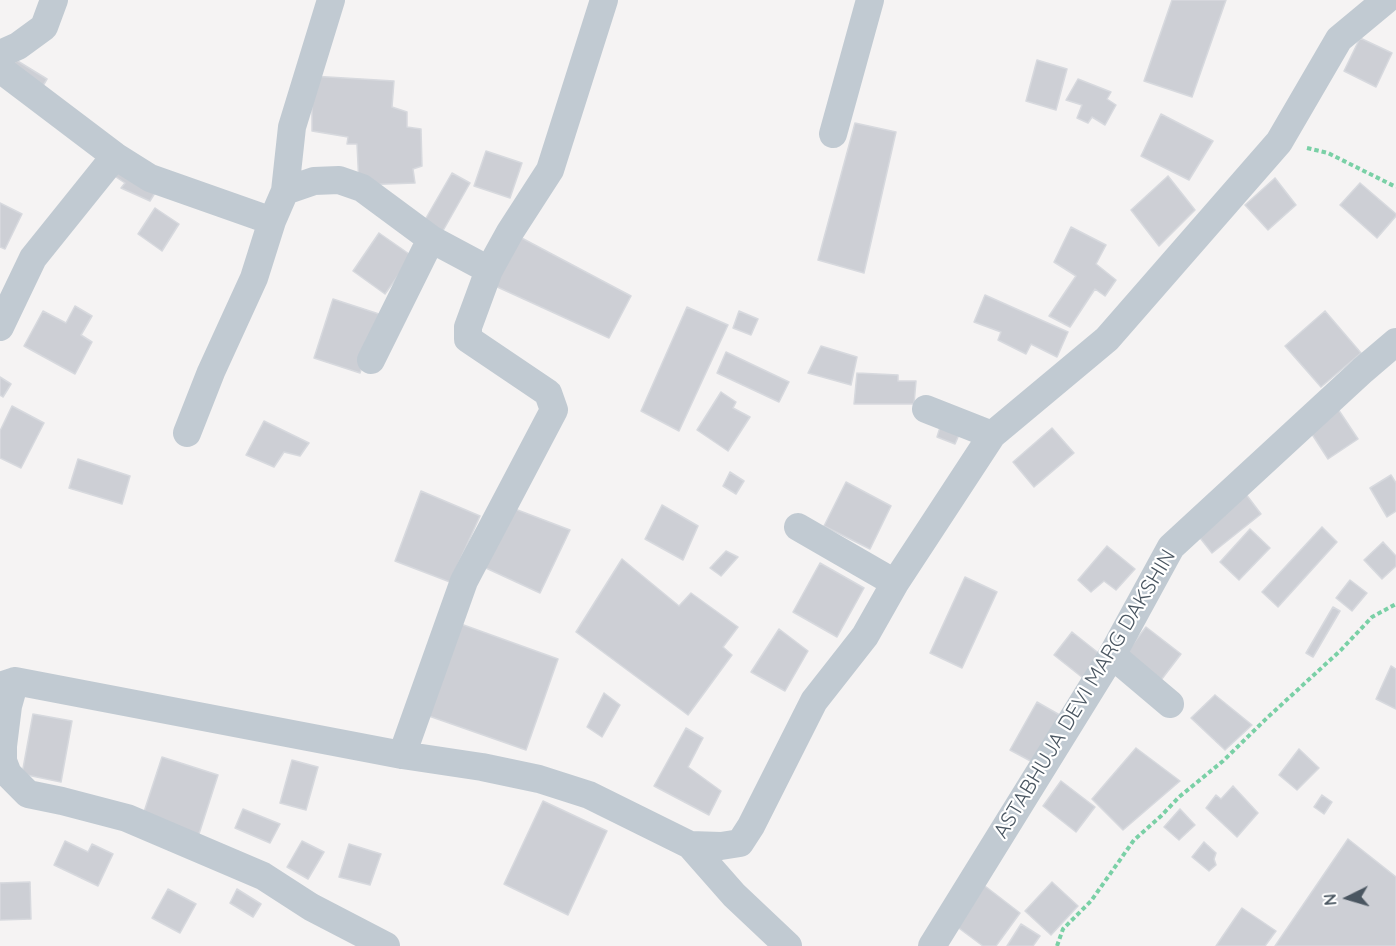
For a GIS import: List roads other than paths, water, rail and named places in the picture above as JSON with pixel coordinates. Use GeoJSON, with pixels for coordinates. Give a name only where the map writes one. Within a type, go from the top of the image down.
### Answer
{"type":"FeatureCollection","features":[{"type":"Feature","properties":{"kind":"street"},"geometry":{"type":"LineString","coordinates":[[0,54],[18,46],[44,27],[54,0]]}},
{"type":"Feature","properties":{"kind":"street"},"geometry":{"type":"LineString","coordinates":[[187,433],[211,372],[254,278],[272,220],[285,191],[292,127],[331,0]]}},
{"type":"Feature","properties":{"kind":"street"},"geometry":{"type":"LineString","coordinates":[[402,755],[464,580],[554,410],[548,393],[468,339],[468,327],[489,270],[510,232],[550,170],[604,0]]}},
{"type":"Feature","properties":{"kind":"street"},"geometry":{"type":"LineString","coordinates":[[832,134],[870,0]]}},
{"type":"Feature","properties":{"kind":"street"},"geometry":{"type":"LineString","coordinates":[[690,845],[721,846],[740,843],[751,826],[814,701],[865,636],[895,583],[992,435],[1107,339],[1279,142],[1339,39],[1386,0]]}},
{"type":"Feature","properties":{"kind":"street"},"geometry":{"type":"LineString","coordinates":[[0,69],[115,156],[150,178],[272,220]]}},
{"type":"Feature","properties":{"kind":"street"},"geometry":{"type":"LineString","coordinates":[[0,327],[33,258],[115,156]]}},
{"type":"Feature","properties":{"kind":"street"},"geometry":{"type":"LineString","coordinates":[[285,191],[314,181],[339,180],[362,188],[431,239],[489,270]]}},
{"type":"Feature","properties":{"kind":"street"},"geometry":{"type":"LineString","coordinates":[[371,360],[431,239]]}},
{"type":"Feature","properties":{"kind":"street","name":"ASTABHUJA DEVI MARG DAKSHIN"},"geometry":{"type":"LineString","coordinates":[[932,946],[1112,654],[1170,547],[1396,342]]}},
{"type":"Feature","properties":{"kind":"street"},"geometry":{"type":"LineString","coordinates":[[926,409],[992,435]]}},
{"type":"Feature","properties":{"kind":"street"},"geometry":{"type":"LineString","coordinates":[[798,527],[895,583]]}},
{"type":"Feature","properties":{"kind":"street"},"geometry":{"type":"LineString","coordinates":[[1112,654],[1170,705]]}},
{"type":"Feature","properties":{"kind":"street"},"geometry":{"type":"LineString","coordinates":[[386,946],[311,907],[263,876],[127,818],[28,794],[8,774],[3,761],[8,706],[7,683],[402,755],[482,767],[539,779],[589,795],[690,845],[734,895],[788,946]]}}]}
